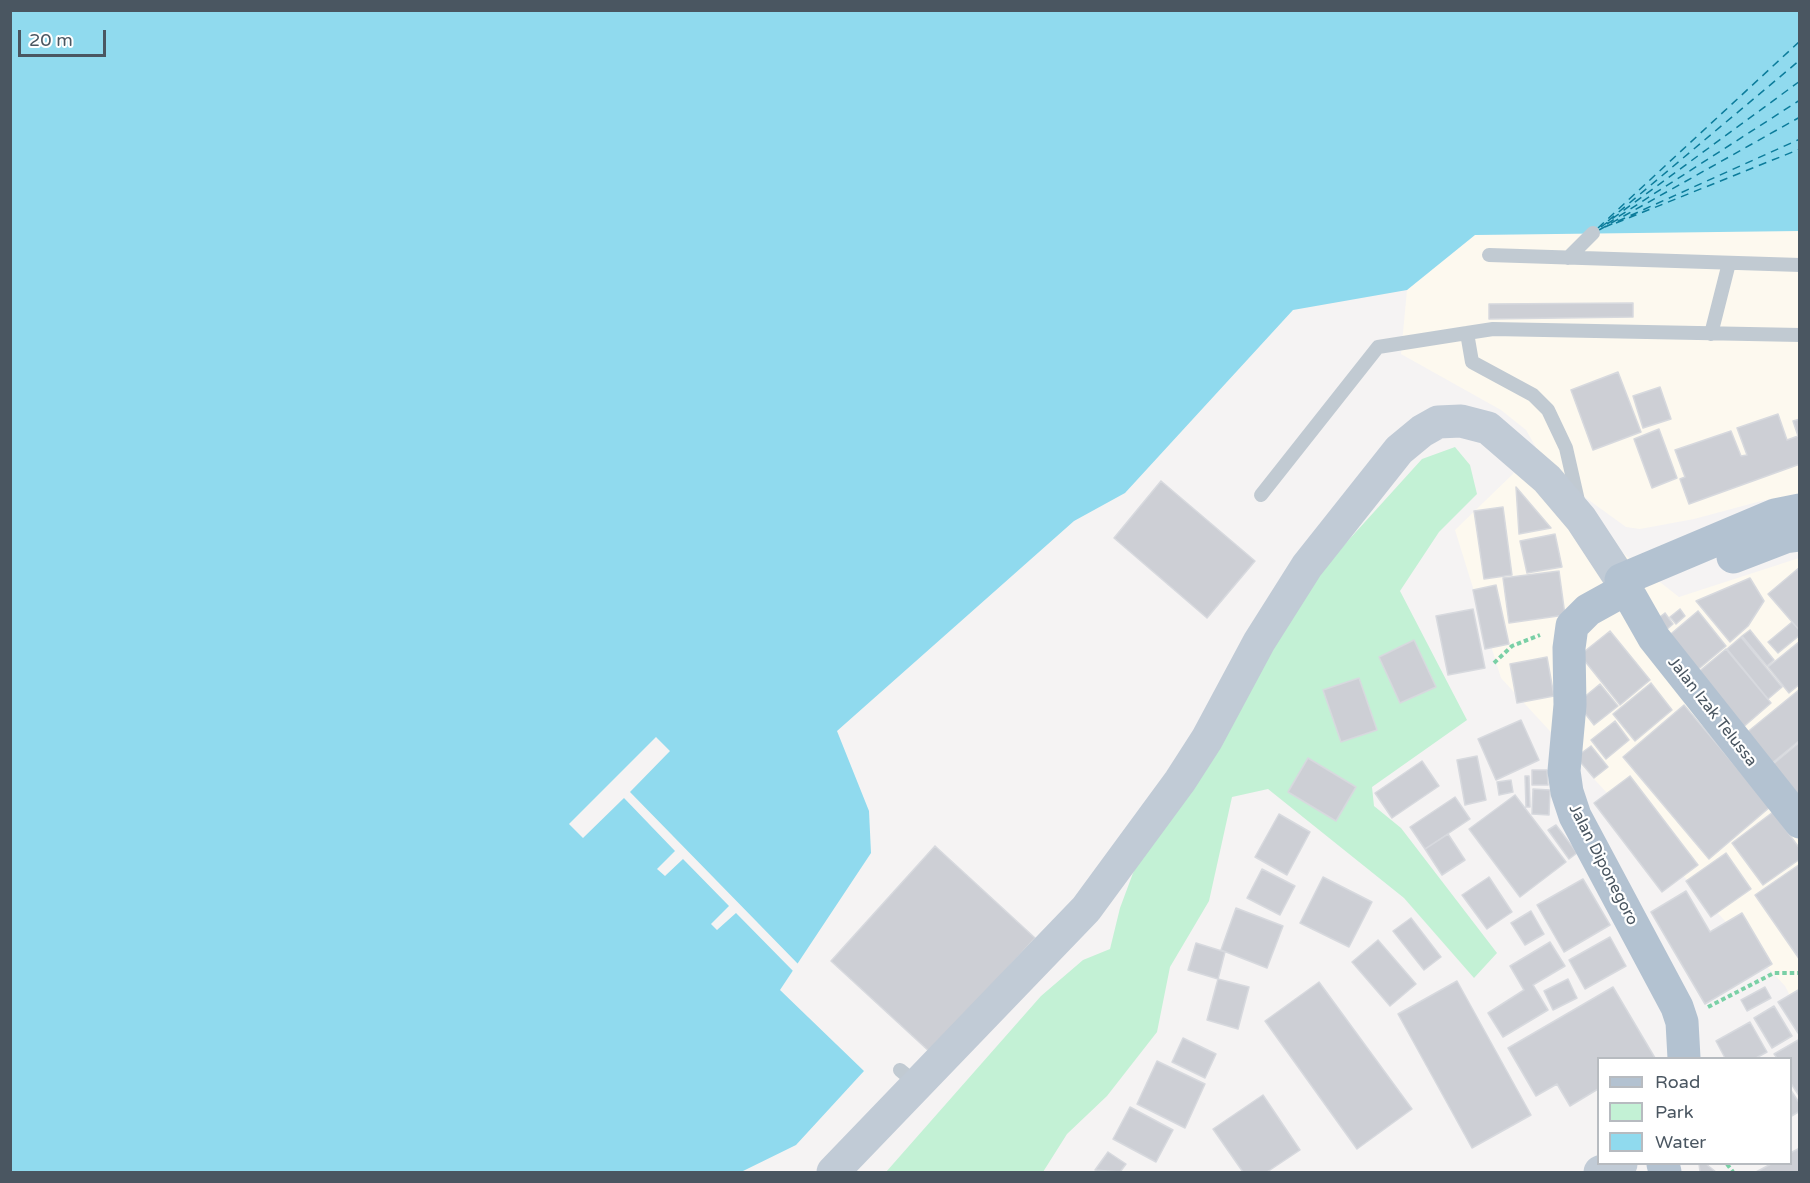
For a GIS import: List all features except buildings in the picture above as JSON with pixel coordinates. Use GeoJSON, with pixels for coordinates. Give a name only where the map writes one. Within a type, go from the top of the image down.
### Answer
{"type":"FeatureCollection","features":[{"type":"Feature","properties":{"kind":"main road"},"geometry":{"type":"LineString","coordinates":[[833,1173],[909,1078],[1086,909],[1180,781],[1207,740],[1258,642],[1306,566],[1410,440],[1438,422],[1461,421],[1488,428],[1547,479],[1581,519],[1610,598]]}},
{"type":"Feature","properties":{"kind":"main road"},"geometry":{"type":"LineString","coordinates":[[1610,598],[1775,515],[1800,510]]}},
{"type":"Feature","properties":{"kind":"main road"},"geometry":{"type":"LineString","coordinates":[[1610,598],[1761,545],[1800,535]]}},
{"type":"Feature","properties":{"kind":"main road","name":"Jalan Izak Telussa"},"geometry":{"type":"LineString","coordinates":[[1610,598],[1660,647],[1800,822]]}},
{"type":"Feature","properties":{"kind":"main road","name":"Jalan Diponegoro"},"geometry":{"type":"LineString","coordinates":[[1610,598],[1569,635],[1570,705],[1564,771],[1571,807],[1666,984],[1682,1022],[1684,1057]]}},
{"type":"Feature","properties":{"kind":"main road"},"geometry":{"type":"LineString","coordinates":[[1600,1173],[1619,1165]]}},
{"type":"Feature","properties":{"kind":"lane"},"geometry":{"type":"LineString","coordinates":[[1568,258],[1593,233]]}},
{"type":"Feature","properties":{"kind":"lane"},"geometry":{"type":"LineString","coordinates":[[1489,255],[1800,265]]}},
{"type":"Feature","properties":{"kind":"lane"},"geometry":{"type":"LineString","coordinates":[[1711,334],[1729,263]]}},
{"type":"Feature","properties":{"kind":"lane"},"geometry":{"type":"LineString","coordinates":[[1261,495],[1378,347],[1493,330],[1800,335]]}},
{"type":"Feature","properties":{"kind":"lane"},"geometry":{"type":"LineString","coordinates":[[1467,333],[1472,362],[1533,395],[1548,410],[1566,448],[1581,519]]}},
{"type":"Feature","properties":{"kind":"path"},"geometry":{"type":"LineString","coordinates":[[1494,663],[1512,646],[1610,598]]}},
{"type":"Feature","properties":{"kind":"path"},"geometry":{"type":"LineString","coordinates":[[1682,1022],[1774,972],[1800,973]]}},
{"type":"Feature","properties":{"kind":"shaded area"},"geometry":{"type":"Polygon","coordinates":[[[1799,231],[1799,496],[1765,500],[1694,519],[1640,529],[1626,527],[1550,472],[1526,430],[1501,410],[1401,354],[1407,290],[1475,235],[1799,231]]]}},
{"type":"Feature","properties":{"kind":"shaded area"},"geometry":{"type":"Polygon","coordinates":[[[1517,470],[1679,597],[1799,558],[1799,1013],[1785,986],[1501,678],[1455,530],[1517,470]]]}},
{"type":"Feature","properties":{"kind":"green space"},"geometry":{"type":"Polygon","coordinates":[[[1455,447],[1470,465],[1477,494],[1439,532],[1400,591],[1467,720],[1372,787],[1374,806],[1401,828],[1497,953],[1474,978],[1404,898],[1268,789],[1232,797],[1209,901],[1170,967],[1157,1032],[1107,1096],[1067,1134],[1043,1172],[886,1172],[1041,996],[1083,960],[1110,949],[1120,908],[1136,865],[1316,576],[1422,459],[1455,447]]]}},
{"type":"Feature","properties":{"kind":"water"},"geometry":{"type":"Polygon","coordinates":[[[10,11],[1799,11],[1799,231],[1475,235],[1407,290],[1293,310],[1125,493],[1074,521],[837,731],[869,811],[871,853],[780,990],[864,1071],[796,1145],[741,1172],[11,1172],[10,11]]]}},
{"type":"Feature","properties":{"kind":"pier"},"geometry":{"type":"Polygon","coordinates":[[[656,737],[670,751],[630,792],[800,966],[795,973],[736,913],[717,930],[711,924],[729,906],[683,859],[665,876],[657,869],[675,851],[624,798],[583,838],[569,824],[656,737]]]}},
{"type":"Feature","properties":{"kind":"ferry route"},"geometry":{"type":"LineString","coordinates":[[1598,228],[1800,41]]}},
{"type":"Feature","properties":{"kind":"ferry route"},"geometry":{"type":"LineString","coordinates":[[1608,221],[1800,60]]}},
{"type":"Feature","properties":{"kind":"ferry route"},"geometry":{"type":"LineString","coordinates":[[1601,227],[1800,81]]}},
{"type":"Feature","properties":{"kind":"ferry route"},"geometry":{"type":"LineString","coordinates":[[1607,224],[1800,100]]}},
{"type":"Feature","properties":{"kind":"ferry route"},"geometry":{"type":"LineString","coordinates":[[1599,230],[1800,117]]}},
{"type":"Feature","properties":{"kind":"ferry route"},"geometry":{"type":"LineString","coordinates":[[1605,227],[1800,139]]}},
{"type":"Feature","properties":{"kind":"ferry route"},"geometry":{"type":"LineString","coordinates":[[1616,223],[1800,149]]}}]}
